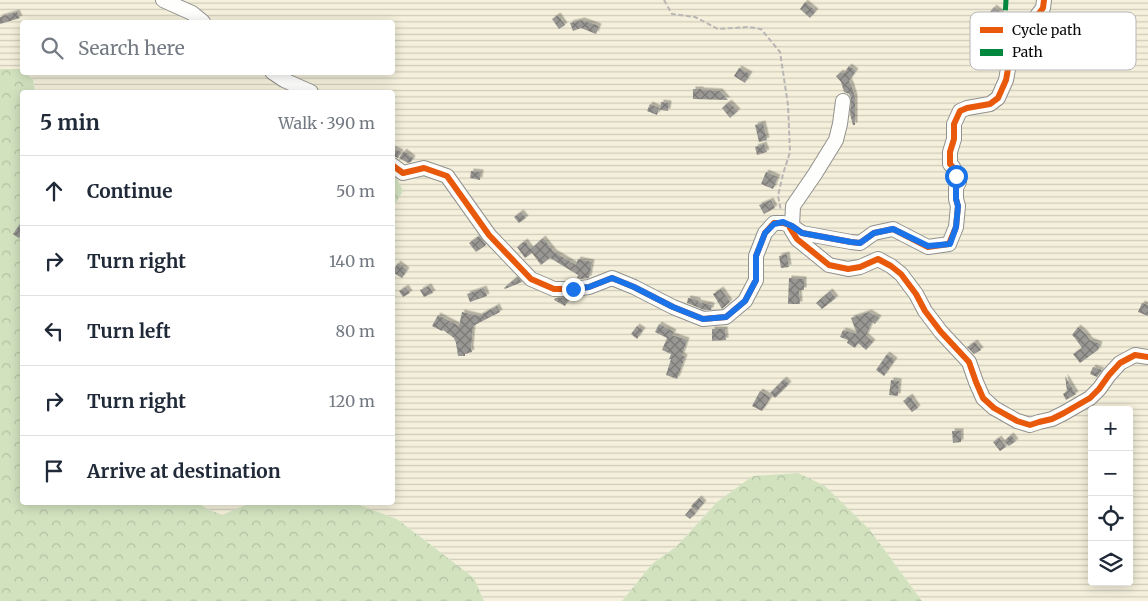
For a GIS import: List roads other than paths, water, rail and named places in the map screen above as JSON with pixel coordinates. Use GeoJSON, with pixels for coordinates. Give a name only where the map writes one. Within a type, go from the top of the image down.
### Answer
{"type":"FeatureCollection","features":[{"type":"Feature","properties":{"kind":"street"},"geometry":{"type":"LineString","coordinates":[[163,0],[192,13],[201,20]]}},
{"type":"Feature","properties":{"kind":"street"},"geometry":{"type":"LineString","coordinates":[[1040,12],[1043,8],[1044,0]]}},
{"type":"Feature","properties":{"kind":"street"},"geometry":{"type":"LineString","coordinates":[[395,167],[403,173],[424,168],[447,176],[489,235],[531,279],[554,289],[573,289],[589,287],[612,278],[703,319],[726,317],[745,301],[756,280],[756,256],[765,233],[774,224],[788,224],[802,233],[851,242],[860,243],[874,233],[893,229],[928,246],[950,244],[956,227],[958,206],[956,188],[959,182],[950,164],[954,124],[960,111],[990,104],[998,98],[1006,80],[1008,70]]}},
{"type":"Feature","properties":{"kind":"street"},"geometry":{"type":"LineString","coordinates":[[276,75],[306,90]]}},
{"type":"Feature","properties":{"kind":"street"},"geometry":{"type":"LineString","coordinates":[[843,101],[836,140],[816,174],[793,206],[788,224],[797,239],[829,265],[848,269],[860,267],[878,259],[901,274],[941,332],[969,362],[983,398],[994,408],[1017,422],[1030,425],[1058,416],[1090,398],[1120,363],[1135,355],[1148,357]]}}]}
